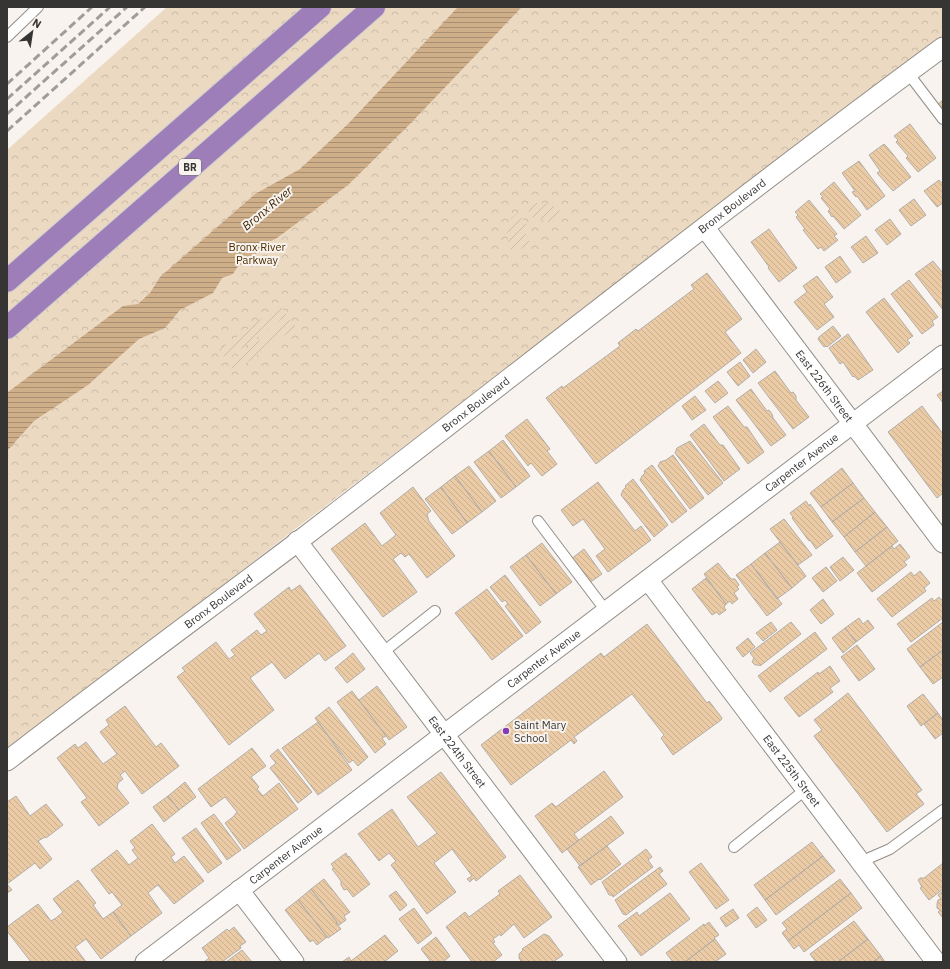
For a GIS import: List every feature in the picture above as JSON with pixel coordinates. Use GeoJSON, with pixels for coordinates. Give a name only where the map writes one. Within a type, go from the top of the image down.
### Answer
{"type":"FeatureCollection","features":[{"type":"Feature","properties":{"kind":"highway"},"geometry":{"type":"LineString","coordinates":[[7,281],[320,7]]}},
{"type":"Feature","properties":{"kind":"highway","name":"BR"},"geometry":{"type":"LineString","coordinates":[[7,328],[374,7]]}},
{"type":"Feature","properties":{"kind":"street","name":"Bronx Boulevard"},"geometry":{"type":"LineString","coordinates":[[7,761],[943,47]]}},
{"type":"Feature","properties":{"kind":"street","name":"East 226th Street"},"geometry":{"type":"LineString","coordinates":[[705,228],[724,251],[943,543]]}},
{"type":"Feature","properties":{"kind":"street","name":"Carpenter Avenue"},"geometry":{"type":"LineString","coordinates":[[145,962],[943,355]]}},
{"type":"Feature","properties":{"kind":"street","name":"East 224th Street"},"geometry":{"type":"LineString","coordinates":[[297,541],[617,962]]}},
{"type":"Feature","properties":{"kind":"street","name":"East 225th Street"},"geometry":{"type":"LineString","coordinates":[[648,580],[936,962]]}},
{"type":"Feature","properties":{"kind":"street"},"geometry":{"type":"LineString","coordinates":[[239,890],[294,962]]}},
{"type":"Feature","properties":{"kind":"lane"},"geometry":{"type":"LineString","coordinates":[[7,37],[38,7]]}},
{"type":"Feature","properties":{"kind":"lane"},"geometry":{"type":"LineString","coordinates":[[908,73],[943,119]]}},
{"type":"Feature","properties":{"kind":"lane"},"geometry":{"type":"LineString","coordinates":[[538,520],[606,611]]}},
{"type":"Feature","properties":{"kind":"lane"},"geometry":{"type":"LineString","coordinates":[[382,653],[435,611]]}},
{"type":"Feature","properties":{"kind":"lane"},"geometry":{"type":"LineString","coordinates":[[734,847],[805,790]]}},
{"type":"Feature","properties":{"kind":"lane"},"geometry":{"type":"LineString","coordinates":[[860,862],[890,849],[943,810]]}},
{"type":"Feature","properties":{"kind":"green space","name":"Bronx River Parkway"},"geometry":{"type":"Polygon","coordinates":[[[167,7],[943,7],[943,37],[290,533],[121,665],[7,749],[7,150],[167,7]]]}},
{"type":"Feature","properties":{"kind":"green space"},"geometry":{"type":"Polygon","coordinates":[[[534,203],[551,205],[565,215],[551,225],[544,220],[536,221],[525,207],[534,203]]]}},
{"type":"Feature","properties":{"kind":"green space"},"geometry":{"type":"Polygon","coordinates":[[[518,212],[528,226],[525,232],[530,243],[513,254],[509,246],[507,233],[511,219],[518,212]]]}},
{"type":"Feature","properties":{"kind":"green space"},"geometry":{"type":"Polygon","coordinates":[[[280,305],[287,315],[226,360],[219,350],[280,305]]]}},
{"type":"Feature","properties":{"kind":"green space"},"geometry":{"type":"Polygon","coordinates":[[[290,319],[296,327],[234,372],[228,363],[290,319]]]}},
{"type":"Feature","properties":{"kind":"water","name":"Bronx River"},"geometry":{"type":"Polygon","coordinates":[[[458,7],[522,7],[408,126],[348,185],[277,238],[261,246],[252,260],[238,266],[233,274],[222,278],[213,293],[180,310],[165,328],[139,339],[88,385],[34,421],[7,451],[8,392],[123,306],[138,304],[150,293],[160,277],[255,194],[300,169],[348,124],[458,7]]]}},
{"type":"Feature","properties":{"kind":"building"},"geometry":{"type":"Polygon","coordinates":[[[943,100],[943,112],[938,104],[943,100]]]}},
{"type":"Feature","properties":{"kind":"building"},"geometry":{"type":"Polygon","coordinates":[[[910,124],[936,158],[918,172],[906,158],[908,156],[896,142],[898,140],[894,136],[910,124]]]}},
{"type":"Feature","properties":{"kind":"building"},"geometry":{"type":"Polygon","coordinates":[[[884,144],[911,177],[893,191],[877,173],[880,171],[869,155],[884,144]]]}},
{"type":"Feature","properties":{"kind":"building"},"geometry":{"type":"Polygon","coordinates":[[[859,161],[885,196],[867,210],[857,196],[856,197],[852,192],[855,191],[842,173],[859,161]]]}},
{"type":"Feature","properties":{"kind":"building"},"geometry":{"type":"Polygon","coordinates":[[[939,180],[943,184],[943,203],[937,207],[924,191],[939,180]]]}},
{"type":"Feature","properties":{"kind":"building"},"geometry":{"type":"Polygon","coordinates":[[[834,182],[861,215],[844,229],[833,216],[832,217],[828,211],[830,209],[821,198],[823,197],[820,194],[834,182]]]}},
{"type":"Feature","properties":{"kind":"building"},"geometry":{"type":"Polygon","coordinates":[[[914,199],[926,215],[911,226],[899,210],[914,199]]]}},
{"type":"Feature","properties":{"kind":"building"},"geometry":{"type":"Polygon","coordinates":[[[809,200],[837,234],[834,236],[838,240],[824,251],[821,247],[818,249],[803,230],[805,229],[796,217],[798,215],[795,212],[809,200]]]}},
{"type":"Feature","properties":{"kind":"building"},"geometry":{"type":"Polygon","coordinates":[[[890,219],[901,234],[887,245],[875,230],[890,219]]]}},
{"type":"Feature","properties":{"kind":"building"},"geometry":{"type":"Polygon","coordinates":[[[769,229],[797,268],[779,282],[751,242],[769,229]]]}},
{"type":"Feature","properties":{"kind":"building"},"geometry":{"type":"Polygon","coordinates":[[[866,236],[878,253],[863,263],[851,247],[866,236]]]}},
{"type":"Feature","properties":{"kind":"building"},"geometry":{"type":"Polygon","coordinates":[[[840,256],[851,272],[836,283],[825,267],[840,256]]]}},
{"type":"Feature","properties":{"kind":"building"},"geometry":{"type":"Polygon","coordinates":[[[933,261],[943,273],[943,310],[915,274],[933,261]]]}},
{"type":"Feature","properties":{"kind":"building"},"geometry":{"type":"Polygon","coordinates":[[[707,273],[742,319],[725,332],[741,353],[596,464],[546,398],[562,386],[563,388],[620,346],[618,343],[636,329],[638,331],[694,289],[691,285],[707,273]]]}},
{"type":"Feature","properties":{"kind":"building"},"geometry":{"type":"Polygon","coordinates":[[[817,276],[833,297],[824,304],[834,317],[817,330],[794,302],[807,292],[803,286],[817,276]]]}},
{"type":"Feature","properties":{"kind":"building"},"geometry":{"type":"Polygon","coordinates":[[[909,280],[938,317],[932,321],[934,325],[922,334],[891,294],[909,280]]]}},
{"type":"Feature","properties":{"kind":"building"},"geometry":{"type":"Polygon","coordinates":[[[884,298],[913,336],[907,340],[910,343],[898,353],[866,312],[884,298]]]}},
{"type":"Feature","properties":{"kind":"building"},"geometry":{"type":"Polygon","coordinates":[[[833,326],[841,336],[827,347],[824,347],[818,339],[833,326]]]}},
{"type":"Feature","properties":{"kind":"building"},"geometry":{"type":"Polygon","coordinates":[[[848,334],[873,370],[858,380],[854,376],[853,377],[843,362],[840,364],[829,348],[848,334]]]}},
{"type":"Feature","properties":{"kind":"building"},"geometry":{"type":"Polygon","coordinates":[[[756,349],[766,362],[753,373],[743,360],[756,349]]]}},
{"type":"Feature","properties":{"kind":"building"},"geometry":{"type":"Polygon","coordinates":[[[740,362],[750,376],[738,386],[727,372],[740,362]]]}},
{"type":"Feature","properties":{"kind":"building"},"geometry":{"type":"Polygon","coordinates":[[[775,371],[791,393],[793,392],[796,396],[796,400],[809,417],[793,429],[758,383],[775,371]]]}},
{"type":"Feature","properties":{"kind":"building"},"geometry":{"type":"Polygon","coordinates":[[[718,381],[728,393],[715,403],[705,391],[718,381]]]}},
{"type":"Feature","properties":{"kind":"building"},"geometry":{"type":"Polygon","coordinates":[[[751,389],[767,411],[769,410],[786,435],[771,446],[736,400],[751,389]]]}},
{"type":"Feature","properties":{"kind":"building"},"geometry":{"type":"Polygon","coordinates":[[[943,391],[943,403],[937,395],[943,391]]]}},
{"type":"Feature","properties":{"kind":"building"},"geometry":{"type":"Polygon","coordinates":[[[695,396],[706,410],[692,420],[682,406],[695,396]]]}},
{"type":"Feature","properties":{"kind":"building"},"geometry":{"type":"Polygon","coordinates":[[[728,406],[744,427],[747,427],[764,452],[748,464],[713,417],[728,406]]]}},
{"type":"Feature","properties":{"kind":"building"},"geometry":{"type":"Polygon","coordinates":[[[922,406],[943,434],[943,493],[937,498],[888,432],[922,406]]]}},
{"type":"Feature","properties":{"kind":"building"},"geometry":{"type":"Polygon","coordinates":[[[527,419],[550,449],[547,451],[557,464],[542,476],[531,463],[528,466],[505,436],[527,419]]]}},
{"type":"Feature","properties":{"kind":"building"},"geometry":{"type":"Polygon","coordinates":[[[704,424],[720,445],[723,445],[740,469],[724,481],[690,435],[704,424]]]}},
{"type":"Feature","properties":{"kind":"building"},"geometry":{"type":"Polygon","coordinates":[[[503,440],[530,476],[516,487],[489,451],[503,440]]]}},
{"type":"Feature","properties":{"kind":"building"},"geometry":{"type":"Polygon","coordinates":[[[690,441],[723,483],[708,495],[675,453],[677,448],[690,441]]]}},
{"type":"Feature","properties":{"kind":"building"},"geometry":{"type":"Polygon","coordinates":[[[489,451],[516,487],[501,498],[474,462],[489,451]]]}},
{"type":"Feature","properties":{"kind":"building"},"geometry":{"type":"Polygon","coordinates":[[[673,455],[704,498],[690,509],[658,466],[660,462],[673,455]]]}},
{"type":"Feature","properties":{"kind":"building"},"geometry":{"type":"Polygon","coordinates":[[[652,465],[687,511],[672,523],[640,480],[645,473],[644,471],[652,465]]]}},
{"type":"Feature","properties":{"kind":"building"},"geometry":{"type":"Polygon","coordinates":[[[469,466],[496,501],[482,512],[455,476],[469,466]]]}},
{"type":"Feature","properties":{"kind":"building"},"geometry":{"type":"Polygon","coordinates":[[[842,468],[853,483],[821,507],[810,493],[842,468]]]}},
{"type":"Feature","properties":{"kind":"building"},"geometry":{"type":"Polygon","coordinates":[[[455,476],[482,512],[467,523],[441,487],[455,476]]]}},
{"type":"Feature","properties":{"kind":"building"},"geometry":{"type":"Polygon","coordinates":[[[633,479],[668,525],[654,537],[621,495],[626,487],[625,486],[633,479]]]}},
{"type":"Feature","properties":{"kind":"building"},"geometry":{"type":"Polygon","coordinates":[[[598,482],[635,531],[641,526],[651,540],[608,572],[596,556],[605,549],[583,519],[573,526],[561,510],[598,482]]]}},
{"type":"Feature","properties":{"kind":"building"},"geometry":{"type":"Polygon","coordinates":[[[853,483],[864,498],[832,522],[821,507],[853,483]]]}},
{"type":"Feature","properties":{"kind":"building"},"geometry":{"type":"Polygon","coordinates":[[[413,487],[431,511],[427,514],[429,521],[455,556],[427,578],[409,554],[405,557],[401,553],[393,559],[417,592],[383,617],[331,549],[365,523],[382,546],[396,535],[380,513],[413,487]]]}},
{"type":"Feature","properties":{"kind":"building"},"geometry":{"type":"Polygon","coordinates":[[[441,487],[467,523],[452,534],[425,499],[441,487]]]}},
{"type":"Feature","properties":{"kind":"building"},"geometry":{"type":"Polygon","coordinates":[[[864,498],[875,512],[844,537],[832,522],[864,498]]]}},
{"type":"Feature","properties":{"kind":"building"},"geometry":{"type":"Polygon","coordinates":[[[806,501],[809,506],[810,504],[833,536],[816,549],[792,518],[793,517],[790,513],[806,501]]]}},
{"type":"Feature","properties":{"kind":"building"},"geometry":{"type":"Polygon","coordinates":[[[875,512],[887,527],[855,552],[844,537],[875,512]]]}},
{"type":"Feature","properties":{"kind":"building"},"geometry":{"type":"Polygon","coordinates":[[[784,519],[812,555],[798,565],[770,529],[784,519]]]}},
{"type":"Feature","properties":{"kind":"building"},"geometry":{"type":"Polygon","coordinates":[[[887,527],[898,541],[866,566],[855,552],[887,527]]]}},
{"type":"Feature","properties":{"kind":"building"},"geometry":{"type":"Polygon","coordinates":[[[780,542],[806,576],[792,588],[765,553],[780,542]]]}},
{"type":"Feature","properties":{"kind":"building"},"geometry":{"type":"Polygon","coordinates":[[[542,543],[572,582],[556,594],[526,555],[542,543]]]}},
{"type":"Feature","properties":{"kind":"building"},"geometry":{"type":"Polygon","coordinates":[[[900,544],[910,557],[904,562],[907,565],[872,592],[857,573],[892,546],[894,549],[900,544]]]}},
{"type":"Feature","properties":{"kind":"building"},"geometry":{"type":"Polygon","coordinates":[[[584,549],[602,574],[589,583],[571,559],[584,549]]]}},
{"type":"Feature","properties":{"kind":"building"},"geometry":{"type":"Polygon","coordinates":[[[765,553],[792,588],[777,599],[751,564],[765,553]]]}},
{"type":"Feature","properties":{"kind":"building"},"geometry":{"type":"Polygon","coordinates":[[[526,555],[556,594],[540,606],[510,567],[526,555]]]}},
{"type":"Feature","properties":{"kind":"building"},"geometry":{"type":"Polygon","coordinates":[[[843,557],[854,570],[840,581],[830,567],[843,557]]]}},
{"type":"Feature","properties":{"kind":"building"},"geometry":{"type":"Polygon","coordinates":[[[718,563],[731,579],[735,579],[739,585],[737,587],[739,589],[734,593],[738,599],[732,604],[730,601],[726,604],[704,574],[718,563]]]}},
{"type":"Feature","properties":{"kind":"building"},"geometry":{"type":"Polygon","coordinates":[[[751,564],[782,604],[767,616],[736,575],[751,564]]]}},
{"type":"Feature","properties":{"kind":"building"},"geometry":{"type":"Polygon","coordinates":[[[826,567],[837,581],[823,592],[812,578],[826,567]]]}},
{"type":"Feature","properties":{"kind":"building"},"geometry":{"type":"Polygon","coordinates":[[[920,571],[930,583],[924,588],[926,591],[892,617],[877,599],[911,572],[914,576],[920,571]]]}},
{"type":"Feature","properties":{"kind":"building"},"geometry":{"type":"Polygon","coordinates":[[[505,575],[541,622],[526,634],[505,606],[508,604],[505,600],[502,602],[490,587],[505,575]]]}},
{"type":"Feature","properties":{"kind":"building"},"geometry":{"type":"Polygon","coordinates":[[[706,578],[726,604],[724,607],[726,610],[719,615],[717,612],[712,615],[692,589],[706,578]]]}},
{"type":"Feature","properties":{"kind":"building"},"geometry":{"type":"Polygon","coordinates":[[[300,585],[346,646],[325,661],[319,653],[285,679],[272,662],[250,678],[274,710],[229,745],[177,677],[185,671],[182,668],[216,642],[229,659],[235,655],[231,650],[257,630],[261,635],[267,631],[254,614],[289,587],[291,591],[300,585]]]}},
{"type":"Feature","properties":{"kind":"building"},"geometry":{"type":"Polygon","coordinates":[[[487,589],[523,636],[492,660],[455,613],[487,589]]]}},
{"type":"Feature","properties":{"kind":"building"},"geometry":{"type":"Polygon","coordinates":[[[939,597],[943,601],[943,618],[911,642],[897,624],[932,598],[934,601],[939,597]]]}},
{"type":"Feature","properties":{"kind":"building"},"geometry":{"type":"Polygon","coordinates":[[[823,599],[834,614],[821,624],[810,610],[823,599]]]}},
{"type":"Feature","properties":{"kind":"building"},"geometry":{"type":"Polygon","coordinates":[[[859,618],[863,624],[868,620],[874,628],[856,642],[845,628],[859,618]]]}},
{"type":"Feature","properties":{"kind":"building"},"geometry":{"type":"Polygon","coordinates":[[[771,622],[777,630],[763,641],[756,633],[771,622]]]}},
{"type":"Feature","properties":{"kind":"building"},"geometry":{"type":"Polygon","coordinates":[[[791,622],[801,634],[760,666],[755,665],[752,662],[754,658],[750,653],[791,622]]]}},
{"type":"Feature","properties":{"kind":"building"},"geometry":{"type":"Polygon","coordinates":[[[943,622],[943,650],[920,667],[907,649],[943,622]]]}},
{"type":"Feature","properties":{"kind":"building"},"geometry":{"type":"Polygon","coordinates":[[[647,624],[707,703],[709,701],[722,718],[721,720],[673,755],[661,738],[664,735],[632,694],[574,737],[577,741],[574,744],[571,740],[511,785],[481,745],[601,653],[604,657],[647,624]]]}},
{"type":"Feature","properties":{"kind":"building"},"geometry":{"type":"Polygon","coordinates":[[[845,628],[856,642],[843,653],[832,638],[845,628]]]}},
{"type":"Feature","properties":{"kind":"building"},"geometry":{"type":"Polygon","coordinates":[[[815,632],[827,649],[770,692],[758,676],[815,632]]]}},
{"type":"Feature","properties":{"kind":"building"},"geometry":{"type":"Polygon","coordinates":[[[748,638],[755,647],[743,657],[736,648],[748,638]]]}},
{"type":"Feature","properties":{"kind":"building"},"geometry":{"type":"Polygon","coordinates":[[[857,645],[875,669],[859,681],[841,657],[857,645]]]}},
{"type":"Feature","properties":{"kind":"building"},"geometry":{"type":"Polygon","coordinates":[[[943,650],[943,677],[933,684],[920,667],[943,650]]]}},
{"type":"Feature","properties":{"kind":"building"},"geometry":{"type":"Polygon","coordinates":[[[353,653],[365,669],[347,683],[335,668],[353,653]]]}},
{"type":"Feature","properties":{"kind":"building"},"geometry":{"type":"Polygon","coordinates":[[[830,666],[840,681],[830,688],[833,692],[799,717],[784,698],[818,672],[819,674],[830,666]]]}},
{"type":"Feature","properties":{"kind":"building"},"geometry":{"type":"Polygon","coordinates":[[[377,686],[407,727],[389,740],[359,700],[377,686]]]}},
{"type":"Feature","properties":{"kind":"building"},"geometry":{"type":"Polygon","coordinates":[[[352,691],[386,736],[382,738],[386,744],[375,753],[337,702],[352,691]]]}},
{"type":"Feature","properties":{"kind":"building"},"geometry":{"type":"Polygon","coordinates":[[[848,693],[922,790],[916,794],[924,804],[887,832],[814,736],[822,730],[814,720],[848,693]]]}},
{"type":"Feature","properties":{"kind":"building"},"geometry":{"type":"Polygon","coordinates":[[[923,694],[938,713],[921,726],[907,706],[923,694]]]}},
{"type":"Feature","properties":{"kind":"building"},"geometry":{"type":"Polygon","coordinates":[[[125,706],[156,747],[161,743],[179,766],[142,794],[125,771],[120,775],[123,779],[118,783],[117,788],[129,803],[99,826],[81,802],[87,798],[57,758],[75,744],[78,748],[86,742],[103,764],[117,754],[100,732],[109,725],[106,720],[125,706]]]}},
{"type":"Feature","properties":{"kind":"building"},"geometry":{"type":"Polygon","coordinates":[[[329,707],[368,757],[358,766],[353,760],[349,763],[315,718],[329,707]]]}},
{"type":"Feature","properties":{"kind":"building"},"geometry":{"type":"Polygon","coordinates":[[[938,713],[943,720],[943,733],[935,739],[924,724],[938,713]]]}},
{"type":"Feature","properties":{"kind":"building"},"geometry":{"type":"Polygon","coordinates":[[[318,722],[352,770],[318,795],[282,748],[318,722]]]}},
{"type":"Feature","properties":{"kind":"building"},"geometry":{"type":"Polygon","coordinates":[[[252,748],[266,766],[251,777],[259,787],[257,789],[263,796],[279,783],[298,809],[244,849],[225,823],[237,812],[225,797],[211,807],[198,789],[252,748]]]}},
{"type":"Feature","properties":{"kind":"building"},"geometry":{"type":"Polygon","coordinates":[[[278,749],[312,792],[298,803],[270,768],[276,763],[270,756],[278,749]]]}},
{"type":"Feature","properties":{"kind":"building"},"geometry":{"type":"Polygon","coordinates":[[[604,771],[623,797],[574,834],[579,840],[562,853],[535,816],[552,803],[556,807],[604,771]]]}},
{"type":"Feature","properties":{"kind":"building"},"geometry":{"type":"Polygon","coordinates":[[[441,772],[506,857],[476,881],[474,878],[470,882],[467,879],[472,876],[452,849],[434,863],[456,892],[427,914],[391,865],[396,861],[389,853],[379,861],[358,834],[392,809],[418,847],[437,833],[407,797],[441,772]]]}},
{"type":"Feature","properties":{"kind":"building"},"geometry":{"type":"Polygon","coordinates":[[[185,782],[196,797],[179,810],[168,796],[185,782]]]}},
{"type":"Feature","properties":{"kind":"building"},"geometry":{"type":"Polygon","coordinates":[[[16,796],[30,816],[46,804],[63,825],[46,838],[45,837],[38,841],[52,859],[40,869],[35,863],[7,884],[7,802],[16,796]]]}},
{"type":"Feature","properties":{"kind":"building"},"geometry":{"type":"Polygon","coordinates":[[[168,796],[179,810],[164,822],[153,807],[168,796]]]}},
{"type":"Feature","properties":{"kind":"building"},"geometry":{"type":"Polygon","coordinates":[[[214,814],[241,850],[227,860],[201,823],[214,814]]]}},
{"type":"Feature","properties":{"kind":"building"},"geometry":{"type":"Polygon","coordinates":[[[611,816],[624,833],[580,866],[567,849],[611,816]]]}},
{"type":"Feature","properties":{"kind":"building"},"geometry":{"type":"Polygon","coordinates":[[[152,824],[175,854],[171,857],[175,863],[184,856],[204,881],[174,904],[158,885],[155,887],[148,893],[162,913],[131,936],[113,912],[122,905],[112,892],[109,894],[91,870],[117,850],[129,865],[138,858],[132,850],[135,848],[130,841],[152,824]]]}},
{"type":"Feature","properties":{"kind":"building"},"geometry":{"type":"Polygon","coordinates":[[[196,828],[222,863],[208,873],[182,838],[196,828]]]}},
{"type":"Feature","properties":{"kind":"building"},"geometry":{"type":"Polygon","coordinates":[[[812,842],[823,856],[765,900],[754,885],[812,842]]]}},
{"type":"Feature","properties":{"kind":"building"},"geometry":{"type":"Polygon","coordinates":[[[607,846],[621,864],[591,885],[578,867],[607,846]]]}},
{"type":"Feature","properties":{"kind":"building"},"geometry":{"type":"Polygon","coordinates":[[[646,849],[652,857],[648,860],[653,867],[613,897],[612,895],[609,895],[602,882],[646,849]]]}},
{"type":"Feature","properties":{"kind":"building"},"geometry":{"type":"Polygon","coordinates":[[[346,853],[370,884],[353,897],[347,889],[344,890],[341,885],[341,881],[332,869],[334,868],[331,864],[346,853]]]}},
{"type":"Feature","properties":{"kind":"building"},"geometry":{"type":"Polygon","coordinates":[[[823,856],[835,871],[776,915],[765,900],[823,856]]]}},
{"type":"Feature","properties":{"kind":"building"},"geometry":{"type":"Polygon","coordinates":[[[701,863],[729,900],[716,909],[689,872],[701,863]]]}},
{"type":"Feature","properties":{"kind":"building"},"geometry":{"type":"Polygon","coordinates":[[[943,863],[943,889],[929,900],[920,888],[922,887],[918,880],[920,878],[924,878],[943,863]]]}},
{"type":"Feature","properties":{"kind":"building"},"geometry":{"type":"Polygon","coordinates":[[[660,867],[663,871],[659,874],[667,884],[626,915],[623,914],[615,900],[660,867]]]}},
{"type":"Feature","properties":{"kind":"building"},"geometry":{"type":"Polygon","coordinates":[[[520,875],[552,917],[524,938],[514,924],[501,936],[500,934],[493,939],[495,942],[493,943],[502,955],[493,962],[472,962],[446,927],[465,912],[469,917],[500,894],[498,891],[520,875]]]}},
{"type":"Feature","properties":{"kind":"building"},"geometry":{"type":"Polygon","coordinates":[[[324,879],[350,912],[344,916],[346,920],[339,925],[311,889],[324,879]]]}},
{"type":"Feature","properties":{"kind":"building"},"geometry":{"type":"Polygon","coordinates":[[[840,879],[851,893],[788,941],[782,933],[787,929],[782,923],[840,879]]]}},
{"type":"Feature","properties":{"kind":"building"},"geometry":{"type":"Polygon","coordinates":[[[78,880],[96,903],[93,905],[103,919],[113,912],[131,936],[101,959],[86,939],[75,947],[86,962],[31,962],[7,931],[7,927],[38,904],[51,921],[56,918],[63,912],[53,899],[78,880]]]}},
{"type":"Feature","properties":{"kind":"building"},"geometry":{"type":"Polygon","coordinates":[[[7,884],[12,890],[7,893],[7,884]]]}},
{"type":"Feature","properties":{"kind":"building"},"geometry":{"type":"Polygon","coordinates":[[[311,889],[341,929],[328,938],[298,900],[311,889]]]}},
{"type":"Feature","properties":{"kind":"building"},"geometry":{"type":"Polygon","coordinates":[[[396,891],[407,905],[400,911],[389,896],[396,891]]]}},
{"type":"Feature","properties":{"kind":"building"},"geometry":{"type":"Polygon","coordinates":[[[943,891],[943,918],[938,912],[940,910],[937,908],[937,904],[938,900],[941,899],[938,895],[943,891]]]}},
{"type":"Feature","properties":{"kind":"building"},"geometry":{"type":"Polygon","coordinates":[[[670,893],[690,919],[641,956],[618,926],[637,912],[639,916],[670,893]]]}},
{"type":"Feature","properties":{"kind":"building"},"geometry":{"type":"Polygon","coordinates":[[[851,893],[862,908],[804,952],[799,945],[794,949],[788,941],[851,893]]]}},
{"type":"Feature","properties":{"kind":"building"},"geometry":{"type":"Polygon","coordinates":[[[298,900],[327,937],[317,945],[313,940],[310,942],[285,910],[298,900]]]}},
{"type":"Feature","properties":{"kind":"building"},"geometry":{"type":"Polygon","coordinates":[[[757,907],[767,920],[756,928],[747,915],[757,907]]]}},
{"type":"Feature","properties":{"kind":"building"},"geometry":{"type":"Polygon","coordinates":[[[414,908],[432,933],[418,944],[399,919],[414,908]]]}},
{"type":"Feature","properties":{"kind":"building"},"geometry":{"type":"Polygon","coordinates":[[[733,909],[739,918],[726,927],[720,918],[733,909]]]}},
{"type":"Feature","properties":{"kind":"building"},"geometry":{"type":"Polygon","coordinates":[[[854,921],[868,939],[838,962],[816,962],[810,954],[854,921]]]}},
{"type":"Feature","properties":{"kind":"building"},"geometry":{"type":"Polygon","coordinates":[[[709,922],[719,935],[685,962],[673,962],[666,953],[704,924],[704,926],[709,922]]]}},
{"type":"Feature","properties":{"kind":"building"},"geometry":{"type":"Polygon","coordinates":[[[234,927],[246,942],[240,946],[241,948],[222,962],[204,962],[209,958],[202,948],[227,929],[229,931],[234,927]]]}},
{"type":"Feature","properties":{"kind":"building"},"geometry":{"type":"Polygon","coordinates":[[[544,934],[549,936],[563,955],[553,962],[519,962],[521,961],[519,954],[523,950],[522,949],[544,934]]]}},
{"type":"Feature","properties":{"kind":"building"},"geometry":{"type":"Polygon","coordinates":[[[385,935],[398,951],[384,962],[342,962],[349,957],[351,961],[385,935]]]}},
{"type":"Feature","properties":{"kind":"building"},"geometry":{"type":"Polygon","coordinates":[[[436,937],[450,956],[443,962],[431,962],[421,949],[436,937]]]}},
{"type":"Feature","properties":{"kind":"building"},"geometry":{"type":"Polygon","coordinates":[[[715,939],[726,954],[715,962],[685,962],[715,939]]]}},
{"type":"Feature","properties":{"kind":"building"},"geometry":{"type":"Polygon","coordinates":[[[868,939],[881,956],[873,962],[838,962],[868,939]]]}},
{"type":"Feature","properties":{"kind":"building"},"geometry":{"type":"Polygon","coordinates":[[[242,950],[252,962],[226,962],[242,950]]]}},
{"type":"Feature","properties":{"kind":"building"},"geometry":{"type":"Polygon","coordinates":[[[881,956],[885,962],[873,962],[881,956]]]}},
{"type":"Feature","properties":{"kind":"railway"},"geometry":{"type":"LineString","coordinates":[[7,84],[92,7]]}},
{"type":"Feature","properties":{"kind":"railway"},"geometry":{"type":"LineString","coordinates":[[7,99],[110,7]]}},
{"type":"Feature","properties":{"kind":"railway"},"geometry":{"type":"LineString","coordinates":[[7,114],[127,7]]}},
{"type":"Feature","properties":{"kind":"railway"},"geometry":{"type":"LineString","coordinates":[[7,131],[145,7]]}},
{"type":"Feature","properties":{"kind":"place","name":"Saint Mary School"},"geometry":{"type":"Point","coordinates":[506,731]}}]}
